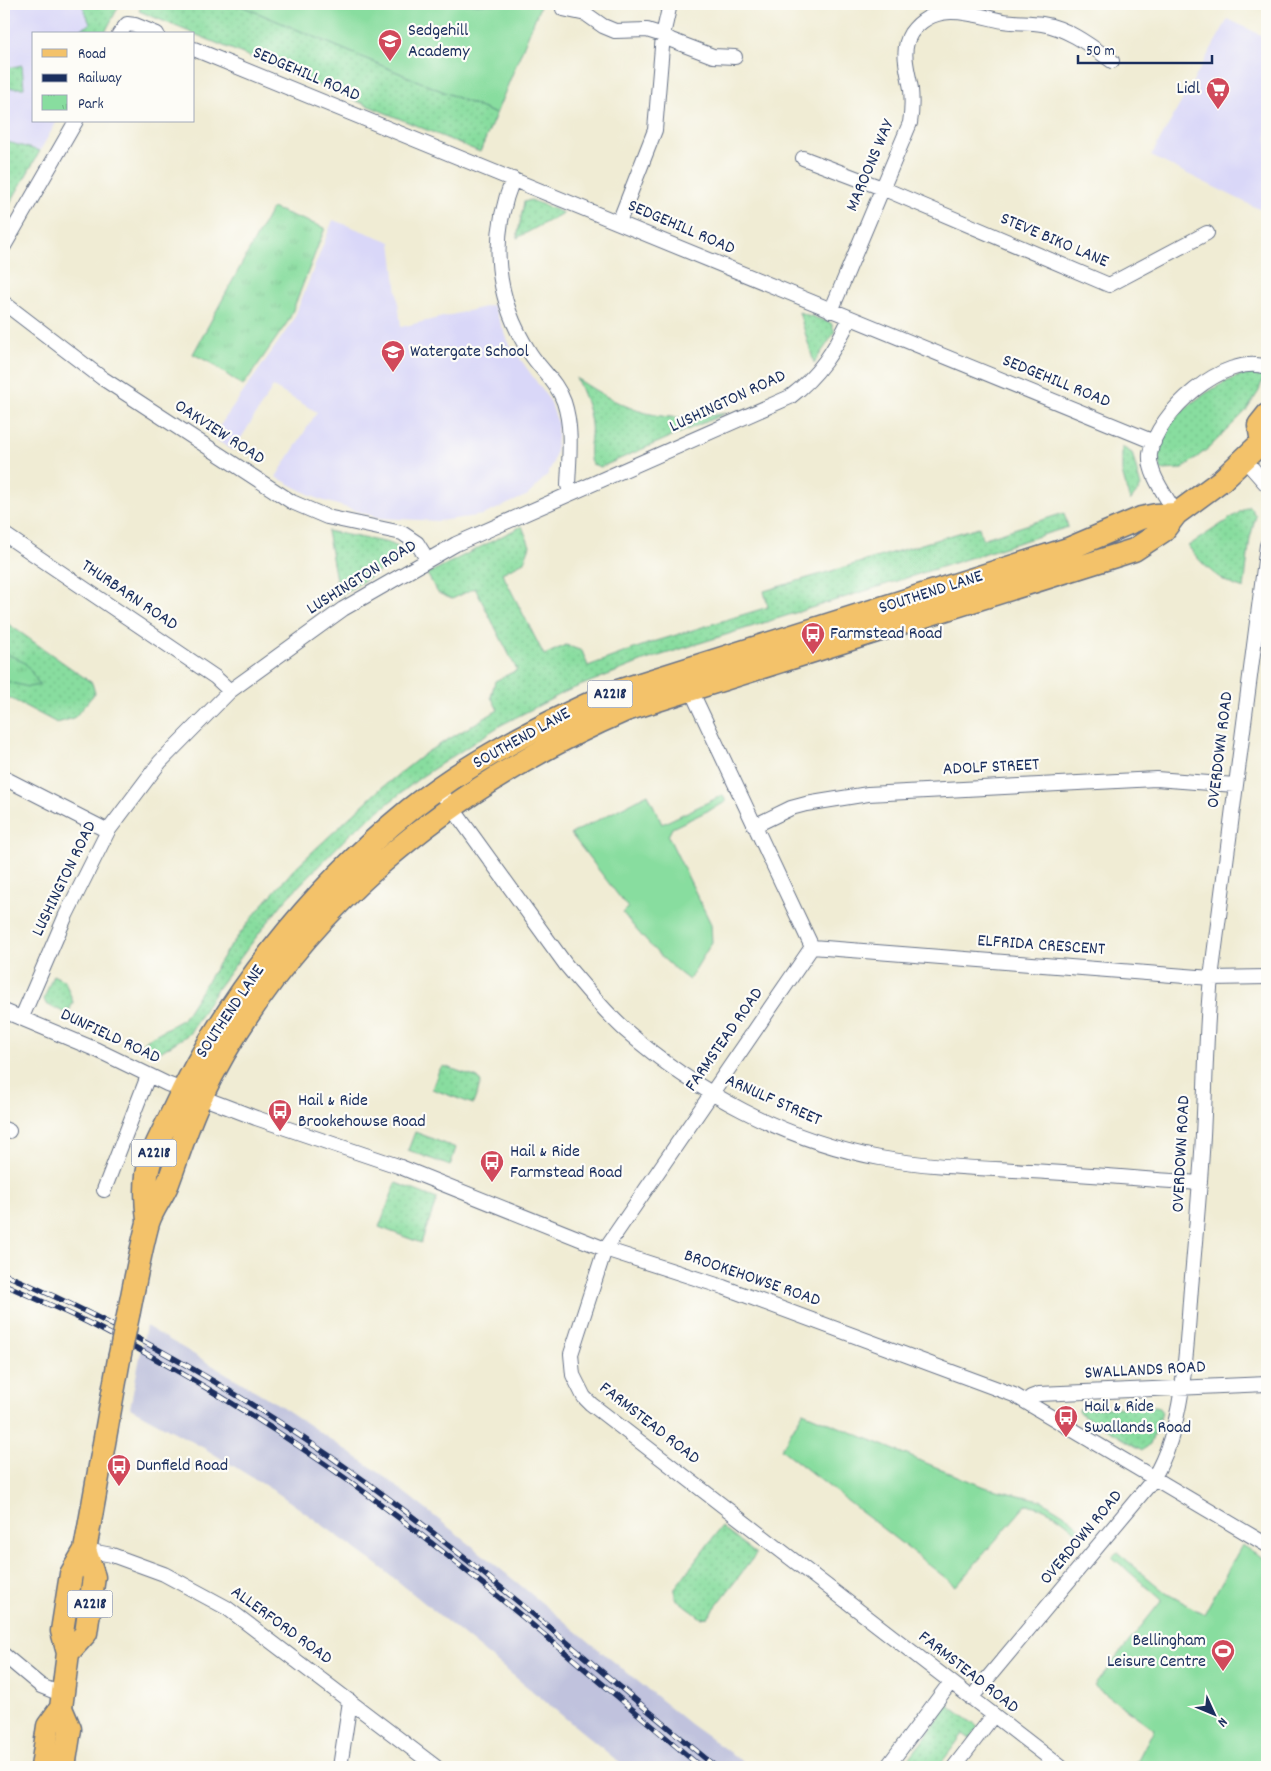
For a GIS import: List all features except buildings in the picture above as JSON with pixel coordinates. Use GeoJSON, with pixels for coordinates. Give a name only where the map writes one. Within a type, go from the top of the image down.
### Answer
{"type":"FeatureCollection","features":[{"type":"Feature","properties":{"kind":"main road","name":"SOUTHEND LANE"},"geometry":{"type":"LineString","coordinates":[[42,1767],[48,1726],[62,1701],[68,1653],[62,1631],[71,1574],[85,1550],[119,1359],[148,1220],[164,1190],[177,1152],[192,1093],[311,933],[444,797],[508,769],[595,723],[689,679],[933,602],[1134,550],[1163,531],[1176,514],[1222,480],[1264,442],[1259,425],[1267,415]]}},
{"type":"Feature","properties":{"kind":"main road","name":"SOUTHEND LANE"},"geometry":{"type":"LineString","coordinates":[[62,1701],[70,1729],[64,1767]]}},
{"type":"Feature","properties":{"kind":"street"},"geometry":{"type":"LineString","coordinates":[[619,222],[655,130],[663,35],[670,4]]}},
{"type":"Feature","properties":{"kind":"street","name":"MAROONS WAY"},"geometry":{"type":"LineString","coordinates":[[831,311],[910,123],[912,106],[905,64],[906,48],[911,34],[934,7],[971,10],[1004,21],[1052,27],[1083,41],[1112,61]]}},
{"type":"Feature","properties":{"kind":"street"},"geometry":{"type":"LineString","coordinates":[[563,9],[586,14],[603,26],[616,31],[648,30],[713,56],[735,57]]}},
{"type":"Feature","properties":{"kind":"street"},"geometry":{"type":"LineString","coordinates":[[121,32],[127,24],[152,32]]}},
{"type":"Feature","properties":{"kind":"street","name":"SEDGEHILL ROAD"},"geometry":{"type":"LineString","coordinates":[[195,49],[1154,442]]}},
{"type":"Feature","properties":{"kind":"street"},"geometry":{"type":"LineString","coordinates":[[4,246],[75,122]]}},
{"type":"Feature","properties":{"kind":"street"},"geometry":{"type":"LineString","coordinates":[[803,158],[882,188]]}},
{"type":"Feature","properties":{"kind":"street"},"geometry":{"type":"LineString","coordinates":[[513,179],[505,199],[498,227],[499,267],[506,302],[518,334],[534,360],[552,379],[564,402],[570,426],[568,485],[570,492]]}},
{"type":"Feature","properties":{"kind":"street","name":"STEVE BIKO LANE"},"geometry":{"type":"LineString","coordinates":[[882,188],[1109,285],[1207,233]]}},
{"type":"Feature","properties":{"kind":"street","name":"OAKVIEW ROAD"},"geometry":{"type":"LineString","coordinates":[[4,303],[102,378],[292,502],[328,517],[402,533],[417,543],[427,559]]}},
{"type":"Feature","properties":{"kind":"street","name":"LUSHINGTON ROAD"},"geometry":{"type":"LineString","coordinates":[[22,1018],[66,915],[108,831],[160,762],[230,691],[343,609],[427,559],[478,533],[790,397],[821,368],[850,318]]}},
{"type":"Feature","properties":{"kind":"street"},"geometry":{"type":"LineString","coordinates":[[1176,514],[1151,467],[1150,454],[1154,442],[1175,408],[1193,391],[1210,379],[1232,368],[1250,364],[1267,367]]}},
{"type":"Feature","properties":{"kind":"street"},"geometry":{"type":"LineString","coordinates":[[1244,459],[1267,485]]}},
{"type":"Feature","properties":{"kind":"street","name":"THURBARN ROAD"},"geometry":{"type":"LineString","coordinates":[[4,534],[215,677],[230,691]]}},
{"type":"Feature","properties":{"kind":"street","name":"OVERDOWN ROAD"},"geometry":{"type":"LineString","coordinates":[[971,1698],[1154,1478],[1171,1434],[1182,1388],[1200,1183],[1210,978],[1267,545]]}},
{"type":"Feature","properties":{"kind":"street"},"geometry":{"type":"LineString","coordinates":[[689,679],[696,701],[812,947]]}},
{"type":"Feature","properties":{"kind":"street"},"geometry":{"type":"LineString","coordinates":[[4,778],[108,831]]}},
{"type":"Feature","properties":{"kind":"street","name":"ADOLF STREET"},"geometry":{"type":"LineString","coordinates":[[754,826],[791,808],[868,794],[1156,779],[1235,786]]}},
{"type":"Feature","properties":{"kind":"street","name":"ARNULF STREET"},"geometry":{"type":"LineString","coordinates":[[444,797],[566,964],[623,1028],[711,1093],[756,1118],[807,1138],[879,1158],[938,1166],[1200,1183]]}},
{"type":"Feature","properties":{"kind":"street","name":"ELFRIDA CRESCENT"},"geometry":{"type":"LineString","coordinates":[[812,947],[1210,978],[1267,977]]}},
{"type":"Feature","properties":{"kind":"street","name":"FARMSTEAD ROAD"},"geometry":{"type":"LineString","coordinates":[[812,947],[605,1249],[570,1354],[573,1375],[584,1397],[950,1683],[1061,1767]]}},
{"type":"Feature","properties":{"kind":"street","name":"DUNFIELD ROAD"},"geometry":{"type":"LineString","coordinates":[[4,1011],[96,1050],[148,1076],[192,1093]]}},
{"type":"Feature","properties":{"kind":"street"},"geometry":{"type":"LineString","coordinates":[[104,1190],[148,1076]]}},
{"type":"Feature","properties":{"kind":"street","name":"BROOKEHOWSE ROAD"},"geometry":{"type":"LineString","coordinates":[[192,1093],[448,1184],[605,1249],[723,1287],[1001,1390],[1026,1402],[1267,1545]]}},
{"type":"Feature","properties":{"kind":"street","name":"SWALLANDS ROAD"},"geometry":{"type":"LineString","coordinates":[[1026,1402],[1039,1394],[1267,1384]]}},
{"type":"Feature","properties":{"kind":"street","name":"ALLERFORD ROAD"},"geometry":{"type":"LineString","coordinates":[[85,1550],[112,1556],[164,1574],[195,1588],[227,1608],[436,1767]]}},
{"type":"Feature","properties":{"kind":"street"},"geometry":{"type":"LineString","coordinates":[[4,1656],[62,1701]]}},
{"type":"Feature","properties":{"kind":"street"},"geometry":{"type":"LineString","coordinates":[[887,1767],[950,1683]]}},
{"type":"Feature","properties":{"kind":"street"},"geometry":{"type":"LineString","coordinates":[[340,1767],[350,1701]]}},
{"type":"Feature","properties":{"kind":"street"},"geometry":{"type":"LineString","coordinates":[[954,1767],[993,1716]]}},
{"type":"Feature","properties":{"kind":"shaded area"},"geometry":{"type":"Polygon","coordinates":[[[4,4],[120,4],[105,32],[32,32],[32,122],[56,122],[4,214],[4,4]]]}},
{"type":"Feature","properties":{"kind":"shaded area"},"geometry":{"type":"Polygon","coordinates":[[[1228,19],[1267,38],[1267,213],[1151,156],[1228,19]]]}},
{"type":"Feature","properties":{"kind":"shaded area","name":"Watergate School"},"geometry":{"type":"Polygon","coordinates":[[[333,220],[391,242],[401,327],[493,305],[509,343],[550,401],[558,423],[553,463],[548,474],[528,495],[483,515],[439,521],[380,518],[318,499],[276,477],[317,412],[273,387],[233,451],[212,437],[293,321],[333,220]]]}},
{"type":"Feature","properties":{"kind":"shaded area"},"geometry":{"type":"Polygon","coordinates":[[[146,1326],[281,1406],[377,1471],[471,1545],[690,1724],[750,1767],[625,1767],[378,1565],[279,1494],[204,1448],[130,1408],[146,1326]]]}},
{"type":"Feature","properties":{"kind":"green space"},"geometry":{"type":"Polygon","coordinates":[[[82,4],[120,4],[105,32],[81,32],[81,29],[90,24],[82,4]]]}},
{"type":"Feature","properties":{"kind":"green space"},"geometry":{"type":"Polygon","coordinates":[[[142,4],[237,4],[496,114],[480,152],[195,34],[195,32],[190,32],[139,11],[142,4]]]}},
{"type":"Feature","properties":{"kind":"green space"},"geometry":{"type":"Polygon","coordinates":[[[237,4],[541,4],[496,114],[237,4]]]}},
{"type":"Feature","properties":{"kind":"green space"},"geometry":{"type":"Polygon","coordinates":[[[22,65],[24,88],[4,88],[4,69],[22,65]]]}},
{"type":"Feature","properties":{"kind":"green space"},"geometry":{"type":"Polygon","coordinates":[[[4,141],[40,151],[4,214],[4,141]]]}},
{"type":"Feature","properties":{"kind":"green space"},"geometry":{"type":"Polygon","coordinates":[[[531,200],[563,213],[517,238],[524,202],[531,200]]]}},
{"type":"Feature","properties":{"kind":"green space"},"geometry":{"type":"Polygon","coordinates":[[[272,208],[325,228],[289,320],[243,386],[209,362],[193,354],[272,208]]]}},
{"type":"Feature","properties":{"kind":"green space"},"geometry":{"type":"Polygon","coordinates":[[[799,312],[831,323],[835,332],[814,363],[799,312]]]}},
{"type":"Feature","properties":{"kind":"green space"},"geometry":{"type":"Polygon","coordinates":[[[1246,373],[1264,375],[1259,391],[1246,411],[1210,447],[1182,469],[1161,470],[1160,452],[1164,436],[1173,422],[1200,397],[1231,379],[1246,373]]]}},
{"type":"Feature","properties":{"kind":"green space"},"geometry":{"type":"Polygon","coordinates":[[[576,378],[613,400],[647,413],[683,418],[726,413],[601,467],[592,464],[590,460],[590,418],[576,378]]]}},
{"type":"Feature","properties":{"kind":"green space"},"geometry":{"type":"Polygon","coordinates":[[[1122,447],[1132,453],[1141,487],[1130,501],[1122,472],[1122,447]]]}},
{"type":"Feature","properties":{"kind":"green space"},"geometry":{"type":"Polygon","coordinates":[[[1249,506],[1256,516],[1250,538],[1244,589],[1220,578],[1188,546],[1249,506]]]}},
{"type":"Feature","properties":{"kind":"green space"},"geometry":{"type":"Polygon","coordinates":[[[1064,513],[1068,527],[646,660],[567,691],[501,725],[421,777],[351,833],[286,899],[217,989],[189,1034],[157,1054],[140,1047],[144,1041],[183,1019],[225,953],[259,909],[295,868],[380,789],[427,752],[498,710],[491,697],[495,681],[517,670],[475,588],[452,599],[438,593],[427,574],[522,526],[530,546],[524,562],[502,573],[544,655],[566,645],[582,651],[588,666],[650,643],[768,607],[764,591],[979,527],[982,539],[1064,513]]]}},
{"type":"Feature","properties":{"kind":"green space"},"geometry":{"type":"Polygon","coordinates":[[[327,531],[389,543],[398,547],[399,557],[396,561],[339,596],[327,531]]]}},
{"type":"Feature","properties":{"kind":"green space"},"geometry":{"type":"Polygon","coordinates":[[[4,621],[92,683],[95,693],[74,718],[57,723],[4,695],[4,621]]]}},
{"type":"Feature","properties":{"kind":"green space"},"geometry":{"type":"Polygon","coordinates":[[[4,652],[25,663],[40,685],[28,687],[4,681],[4,652]]]}},
{"type":"Feature","properties":{"kind":"green space"},"geometry":{"type":"Polygon","coordinates":[[[648,794],[662,824],[723,795],[726,802],[672,828],[668,836],[711,924],[712,942],[689,980],[662,957],[631,923],[623,913],[628,908],[571,834],[648,794]]]}},
{"type":"Feature","properties":{"kind":"green space"},"geometry":{"type":"Polygon","coordinates":[[[53,975],[65,981],[73,1002],[68,1014],[46,1004],[44,999],[53,975]]]}},
{"type":"Feature","properties":{"kind":"green space"},"geometry":{"type":"Polygon","coordinates":[[[444,1066],[478,1078],[481,1083],[473,1104],[432,1089],[439,1070],[444,1066]]]}},
{"type":"Feature","properties":{"kind":"green space"},"geometry":{"type":"Polygon","coordinates":[[[415,1132],[456,1148],[450,1166],[408,1150],[415,1132]]]}},
{"type":"Feature","properties":{"kind":"green space"},"geometry":{"type":"Polygon","coordinates":[[[396,1183],[437,1199],[421,1243],[379,1227],[396,1183]]]}},
{"type":"Feature","properties":{"kind":"green space"},"geometry":{"type":"Polygon","coordinates":[[[1157,1406],[1162,1412],[1150,1445],[1142,1450],[1078,1412],[1079,1409],[1157,1406]]]}},
{"type":"Feature","properties":{"kind":"green space"},"geometry":{"type":"Polygon","coordinates":[[[803,1412],[984,1487],[1041,1500],[1065,1515],[1089,1535],[1085,1539],[1050,1512],[1043,1508],[1026,1505],[956,1586],[781,1449],[803,1412]]]}},
{"type":"Feature","properties":{"kind":"green space"},"geometry":{"type":"Polygon","coordinates":[[[721,1527],[756,1554],[708,1617],[701,1618],[675,1598],[675,1588],[721,1527]]]}},
{"type":"Feature","properties":{"kind":"green space","name":"Bellingham Leisure Centre"},"geometry":{"type":"Polygon","coordinates":[[[1242,1545],[1267,1560],[1267,1767],[1134,1767],[1154,1729],[1094,1686],[1162,1600],[1112,1557],[1117,1552],[1166,1593],[1204,1614],[1242,1545]]]}},
{"type":"Feature","properties":{"kind":"green space"},"geometry":{"type":"Polygon","coordinates":[[[943,1701],[978,1727],[970,1739],[963,1734],[938,1767],[903,1767],[941,1716],[935,1712],[943,1701]]]}},
{"type":"Feature","properties":{"kind":"railway"},"geometry":{"type":"LineString","coordinates":[[4,1274],[110,1324],[162,1352],[214,1381],[314,1445],[409,1514],[448,1545],[716,1767]]}},
{"type":"Feature","properties":{"kind":"railway"},"geometry":{"type":"LineString","coordinates":[[4,1284],[82,1320],[161,1362],[228,1401],[325,1464],[401,1519],[488,1588],[701,1767]]}},
{"type":"Feature","properties":{"kind":"place","name":"Sedgehill Academy"},"geometry":{"type":"Point","coordinates":[390,62]}},
{"type":"Feature","properties":{"kind":"place","name":"Lidl"},"geometry":{"type":"Point","coordinates":[1218,110]}},
{"type":"Feature","properties":{"kind":"place","name":"Watergate School"},"geometry":{"type":"Point","coordinates":[393,373]}},
{"type":"Feature","properties":{"kind":"place","name":"Farmstead Road"},"geometry":{"type":"Point","coordinates":[813,655]}},
{"type":"Feature","properties":{"kind":"place","name":"Hail & Ride Brookehowse Road"},"geometry":{"type":"Point","coordinates":[280,1132]}},
{"type":"Feature","properties":{"kind":"place","name":"Hail & Ride Farmstead Road"},"geometry":{"type":"Point","coordinates":[492,1183]}},
{"type":"Feature","properties":{"kind":"place","name":"Hail & Ride Swallands Road"},"geometry":{"type":"Point","coordinates":[1066,1438]}},
{"type":"Feature","properties":{"kind":"place","name":"Dunfield Road"},"geometry":{"type":"Point","coordinates":[119,1487]}},
{"type":"Feature","properties":{"kind":"place","name":"Bellingham Leisure Centre"},"geometry":{"type":"Point","coordinates":[1223,1672]}}]}
